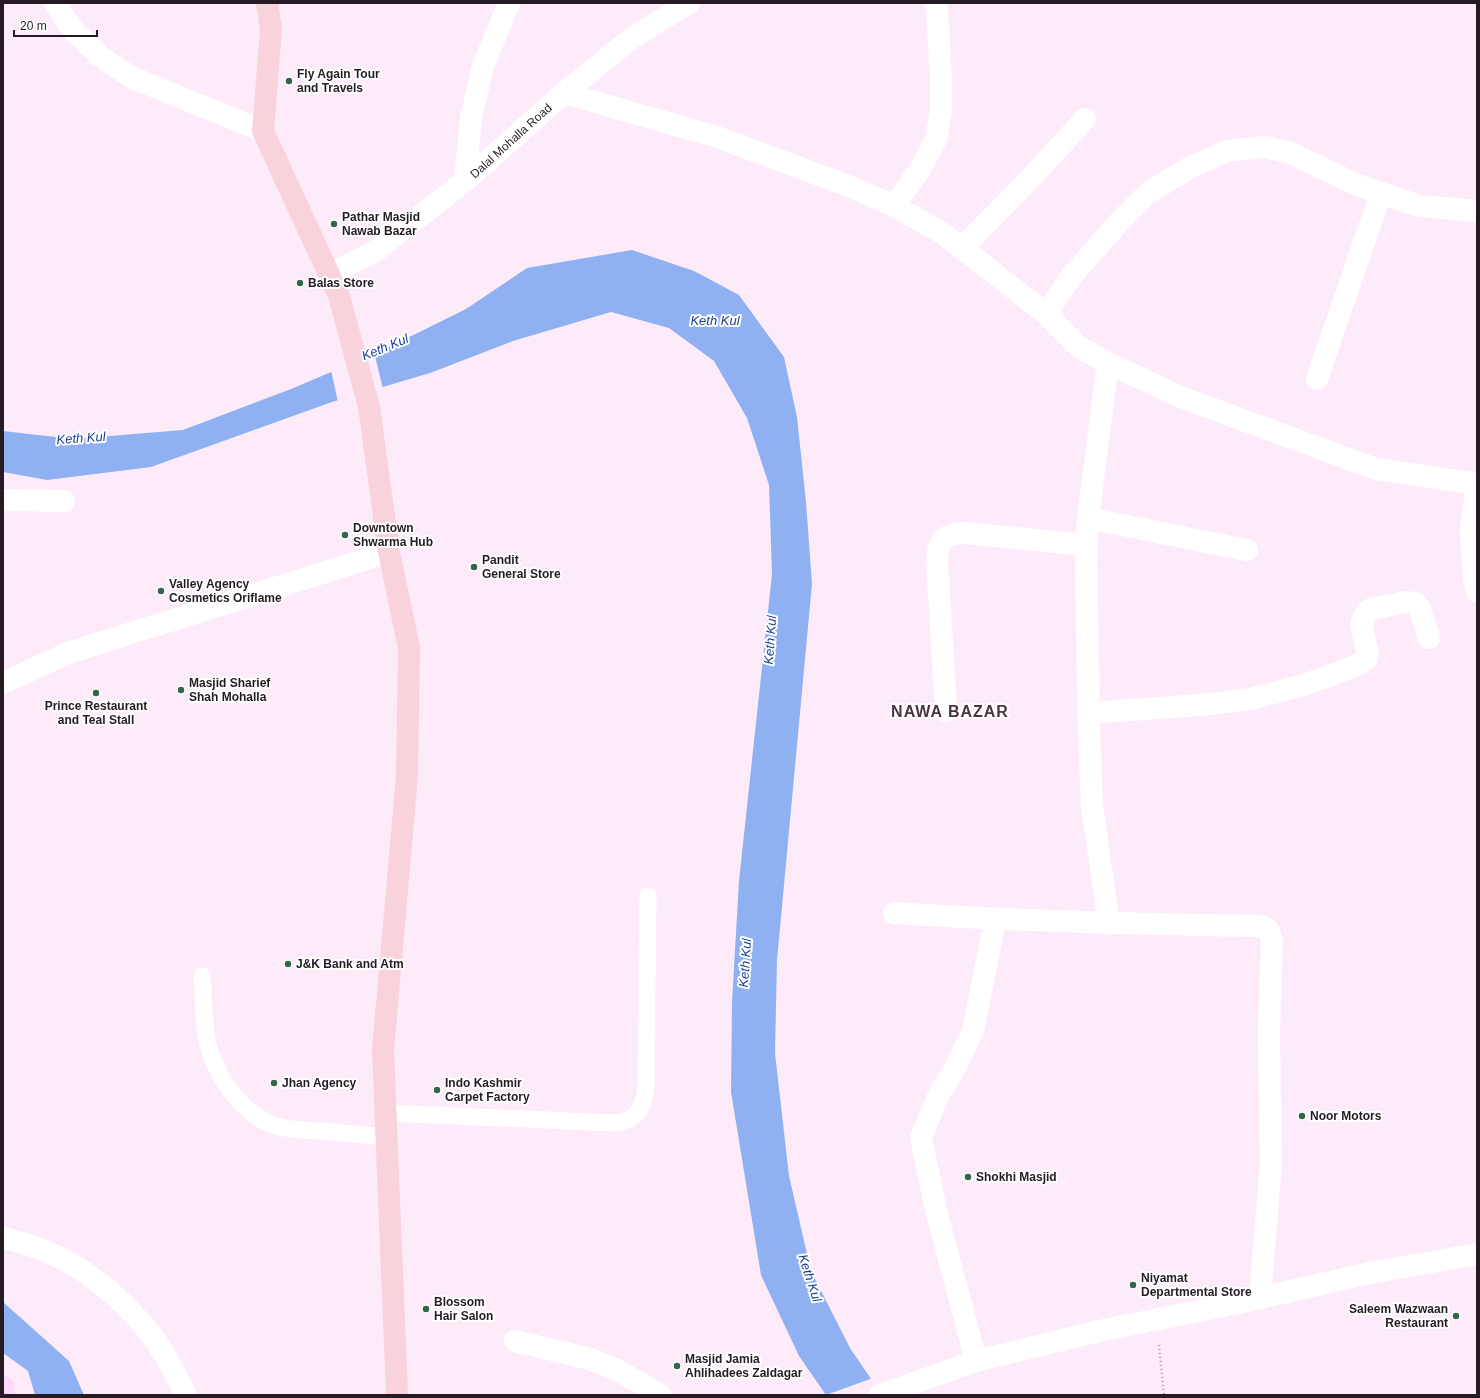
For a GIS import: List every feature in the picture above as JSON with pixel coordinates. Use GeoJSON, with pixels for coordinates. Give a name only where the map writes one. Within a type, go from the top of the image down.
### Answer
{"type":"FeatureCollection","features":[{"type":"Feature","properties":{"kind":"main road"},"geometry":{"type":"LineString","coordinates":[[267,3],[271,29],[263,131],[339,296],[369,407],[389,552],[409,648],[407,776],[383,1050],[398,1395]]}},
{"type":"Feature","properties":{"kind":"street"},"geometry":{"type":"LineString","coordinates":[[55,3],[72,29],[100,56],[131,77],[263,131]]}},
{"type":"Feature","properties":{"kind":"street"},"geometry":{"type":"LineString","coordinates":[[465,181],[471,118],[483,66],[509,3]]}},
{"type":"Feature","properties":{"kind":"street","name":"Dalal Mohalla Road"},"geometry":{"type":"LineString","coordinates":[[330,274],[374,252],[465,181],[564,93],[632,38],[689,3]]}},
{"type":"Feature","properties":{"kind":"street"},"geometry":{"type":"LineString","coordinates":[[894,206],[921,168],[936,139],[941,110],[941,79],[937,9],[935,3]]}},
{"type":"Feature","properties":{"kind":"street"},"geometry":{"type":"LineString","coordinates":[[564,93],[717,137],[854,188],[894,206],[941,232],[962,248],[1046,314],[1079,348],[1178,396],[1376,469],[1477,486],[1471,529],[1474,579],[1477,591]]}},
{"type":"Feature","properties":{"kind":"street"},"geometry":{"type":"LineString","coordinates":[[962,248],[1028,181],[1085,119]]}},
{"type":"Feature","properties":{"kind":"street"},"geometry":{"type":"LineString","coordinates":[[1046,314],[1070,278],[1121,220],[1148,193],[1189,168],[1227,151],[1264,147],[1291,152],[1355,184],[1419,206],[1477,212]]}},
{"type":"Feature","properties":{"kind":"street"},"geometry":{"type":"LineString","coordinates":[[1317,379],[1381,193]]}},
{"type":"Feature","properties":{"kind":"street"},"geometry":{"type":"LineString","coordinates":[[1108,363],[1088,518],[1086,545],[1088,713],[1092,806],[1109,924]]}},
{"type":"Feature","properties":{"kind":"street"},"geometry":{"type":"LineString","coordinates":[[3,500],[64,501]]}},
{"type":"Feature","properties":{"kind":"street"},"geometry":{"type":"LineString","coordinates":[[1088,518],[1247,550]]}},
{"type":"Feature","properties":{"kind":"street"},"geometry":{"type":"LineString","coordinates":[[946,711],[938,560],[939,546],[945,538],[954,534],[964,533],[1086,545]]}},
{"type":"Feature","properties":{"kind":"street"},"geometry":{"type":"LineString","coordinates":[[3,683],[68,653],[389,552]]}},
{"type":"Feature","properties":{"kind":"street"},"geometry":{"type":"LineString","coordinates":[[1088,713],[1201,705],[1252,699],[1307,684],[1358,665],[1366,660],[1368,654],[1361,624],[1363,617],[1371,609],[1405,602],[1415,603],[1419,607],[1429,638]]}},
{"type":"Feature","properties":{"kind":"street"},"geometry":{"type":"LineString","coordinates":[[894,914],[995,920],[1109,924],[1256,926],[1264,927],[1269,930],[1272,940],[1269,1030],[1271,1162],[1260,1298]]}},
{"type":"Feature","properties":{"kind":"street"},"geometry":{"type":"LineString","coordinates":[[976,1361],[936,1210],[921,1137],[940,1092],[954,1070],[974,1031],[995,920]]}},
{"type":"Feature","properties":{"kind":"street"},"geometry":{"type":"LineString","coordinates":[[3,1238],[52,1253],[87,1273],[117,1299],[146,1328],[173,1369],[186,1395]]}},
{"type":"Feature","properties":{"kind":"street"},"geometry":{"type":"LineString","coordinates":[[880,1395],[976,1361],[1099,1330],[1260,1298],[1370,1273],[1477,1254]]}},
{"type":"Feature","properties":{"kind":"street"},"geometry":{"type":"LineString","coordinates":[[514,1341],[590,1359],[617,1370],[661,1395]]}},
{"type":"Feature","properties":{"kind":"lane"},"geometry":{"type":"LineString","coordinates":[[386,1112],[614,1123],[630,1119],[641,1108],[646,1085],[648,896]]}},
{"type":"Feature","properties":{"kind":"lane"},"geometry":{"type":"LineString","coordinates":[[202,976],[207,1036],[211,1054],[229,1087],[246,1109],[267,1122],[290,1129],[387,1137]]}},
{"type":"Feature","properties":{"kind":"path"},"geometry":{"type":"LineString","coordinates":[[1158,1319],[1164,1395]]}},
{"type":"Feature","properties":{"kind":"shaded area"},"geometry":{"type":"Polygon","coordinates":[[[3,1374],[14,1381],[15,1395],[3,1395],[3,1374]]]}},
{"type":"Feature","properties":{"kind":"water","name":"Keth Kul"},"geometry":{"type":"Polygon","coordinates":[[[632,250],[694,271],[739,295],[784,357],[797,417],[806,502],[812,584],[777,960],[775,1053],[789,1176],[811,1271],[850,1348],[882,1395],[826,1395],[799,1356],[761,1275],[731,1092],[732,1002],[739,881],[772,574],[769,485],[747,418],[714,361],[669,328],[611,312],[513,341],[430,373],[332,402],[151,467],[47,480],[3,472],[3,431],[73,439],[183,430],[291,389],[383,350],[466,309],[527,268],[632,250]]]}},
{"type":"Feature","properties":{"kind":"water"},"geometry":{"type":"Polygon","coordinates":[[[3,1302],[69,1361],[84,1395],[35,1395],[28,1371],[3,1353],[3,1302]]]}},
{"type":"Feature","properties":{"kind":"pier"},"geometry":{"type":"Polygon","coordinates":[[[374,352],[383,389],[338,402],[331,370],[374,352]]]}},
{"type":"Feature","properties":{"kind":"pier"},"geometry":{"type":"Polygon","coordinates":[[[873,1378],[884,1395],[826,1395],[873,1378]]]}},
{"type":"Feature","properties":{"kind":"place","name":"Fly Again Tour and Travels"},"geometry":{"type":"Point","coordinates":[289,81]}},
{"type":"Feature","properties":{"kind":"place","name":"Pathar Masjid Nawab Bazar"},"geometry":{"type":"Point","coordinates":[334,224]}},
{"type":"Feature","properties":{"kind":"place","name":"Balas Store"},"geometry":{"type":"Point","coordinates":[300,283]}},
{"type":"Feature","properties":{"kind":"place","name":"Downtown Shwarma Hub"},"geometry":{"type":"Point","coordinates":[345,535]}},
{"type":"Feature","properties":{"kind":"place","name":"Pandit General Store"},"geometry":{"type":"Point","coordinates":[474,567]}},
{"type":"Feature","properties":{"kind":"place","name":"Valley Agency Cosmetics Oriflame"},"geometry":{"type":"Point","coordinates":[161,591]}},
{"type":"Feature","properties":{"kind":"place","name":"Masjid Sharief Shah Mohalla"},"geometry":{"type":"Point","coordinates":[181,690]}},
{"type":"Feature","properties":{"kind":"place","name":"Prince Restaurant and Teal Stall"},"geometry":{"type":"Point","coordinates":[96,693]}},
{"type":"Feature","properties":{"kind":"place","name":"J&K Bank and Atm"},"geometry":{"type":"Point","coordinates":[288,964]}},
{"type":"Feature","properties":{"kind":"place","name":"Jhan Agency"},"geometry":{"type":"Point","coordinates":[274,1083]}},
{"type":"Feature","properties":{"kind":"place","name":"Indo Kashmir Carpet Factory"},"geometry":{"type":"Point","coordinates":[437,1090]}},
{"type":"Feature","properties":{"kind":"place","name":"Noor Motors"},"geometry":{"type":"Point","coordinates":[1302,1116]}},
{"type":"Feature","properties":{"kind":"place","name":"Shokhi Masjid"},"geometry":{"type":"Point","coordinates":[968,1177]}},
{"type":"Feature","properties":{"kind":"place","name":"Niyamat Departmental Store"},"geometry":{"type":"Point","coordinates":[1133,1285]}},
{"type":"Feature","properties":{"kind":"place","name":"Blossom Hair Salon"},"geometry":{"type":"Point","coordinates":[426,1309]}},
{"type":"Feature","properties":{"kind":"place","name":"Saleem Wazwaan Restaurant"},"geometry":{"type":"Point","coordinates":[1456,1316]}},
{"type":"Feature","properties":{"kind":"place","name":"Masjid Jamia Ahlihadees Zaldagar"},"geometry":{"type":"Point","coordinates":[677,1366]}},
{"type":"Feature","properties":{"kind":"district","name":"NAWA BAZAR"},"geometry":{"type":"Point","coordinates":[950,711]}}]}
